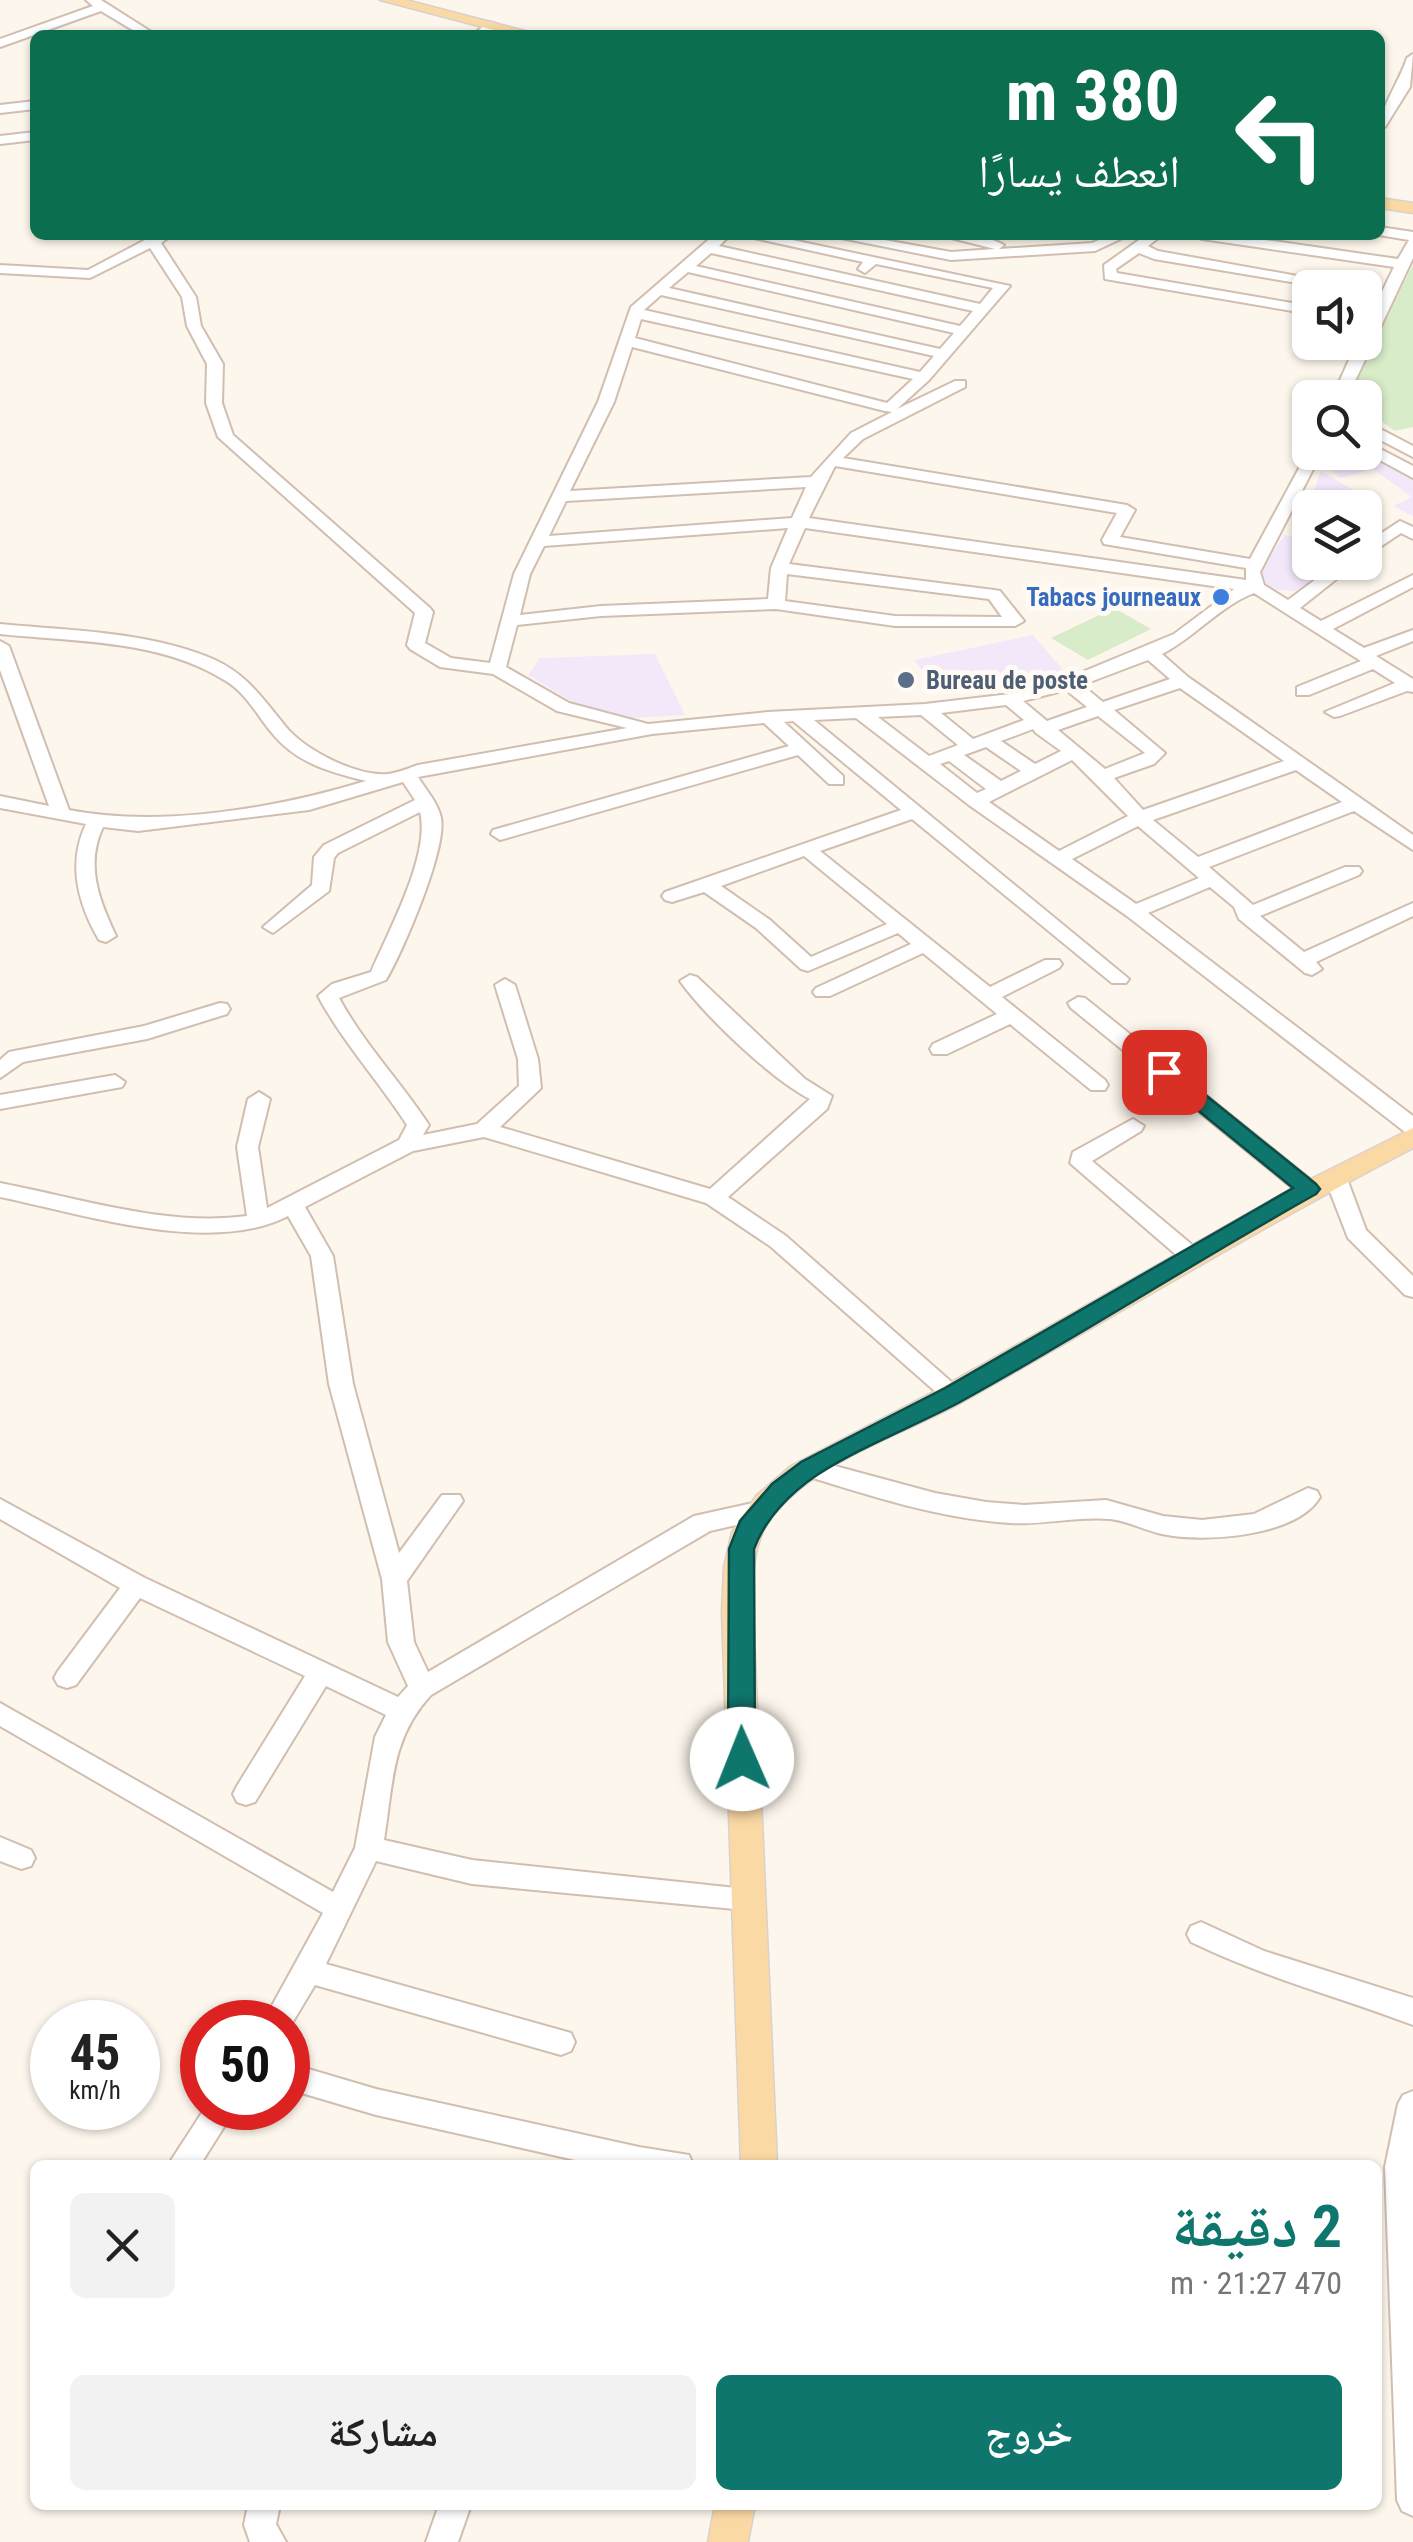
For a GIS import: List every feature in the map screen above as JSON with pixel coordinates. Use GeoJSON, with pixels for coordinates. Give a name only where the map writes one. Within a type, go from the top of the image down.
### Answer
{"type":"FeatureCollection","features":[{"type":"Feature","properties":{"kind":"main road"},"geometry":{"type":"LineString","coordinates":[[386,0],[510,30]]}},
{"type":"Feature","properties":{"kind":"main road"},"geometry":{"type":"LineString","coordinates":[[1385,204],[1413,208]]}},
{"type":"Feature","properties":{"kind":"main road"},"geometry":{"type":"LineString","coordinates":[[759,2160],[744,1898],[741,1549],[749,1528],[762,1510],[809,1468],[953,1394],[1190,1254],[1413,1138]]}},
{"type":"Feature","properties":{"kind":"main road"},"geometry":{"type":"LineString","coordinates":[[728,2542],[733,2510]]}},
{"type":"Feature","properties":{"kind":"street"},"geometry":{"type":"LineString","coordinates":[[32,30],[98,3],[142,30]]}},
{"type":"Feature","properties":{"kind":"street"},"geometry":{"type":"LineString","coordinates":[[486,30],[492,26]]}},
{"type":"Feature","properties":{"kind":"street"},"geometry":{"type":"LineString","coordinates":[[0,43],[30,31]]}},
{"type":"Feature","properties":{"kind":"street"},"geometry":{"type":"LineString","coordinates":[[1385,116],[1404,87],[1413,58]]}},
{"type":"Feature","properties":{"kind":"street"},"geometry":{"type":"LineString","coordinates":[[0,108],[30,105]]}},
{"type":"Feature","properties":{"kind":"street"},"geometry":{"type":"LineString","coordinates":[[0,140],[30,137]]}},
{"type":"Feature","properties":{"kind":"street"},"geometry":{"type":"LineString","coordinates":[[1382,299],[1413,240],[1385,232]]}},
{"type":"Feature","properties":{"kind":"street"},"geometry":{"type":"LineString","coordinates":[[0,270],[90,274],[151,240]]}},
{"type":"Feature","properties":{"kind":"street"},"geometry":{"type":"LineString","coordinates":[[158,240],[189,298],[194,326],[215,364],[214,402],[226,437],[424,612],[416,645],[446,663],[498,669],[563,707],[652,729]]}},
{"type":"Feature","properties":{"kind":"street"},"geometry":{"type":"LineString","coordinates":[[498,669],[522,574],[606,402],[636,313],[716,240]]}},
{"type":"Feature","properties":{"kind":"street"},"geometry":{"type":"LineString","coordinates":[[627,341],[890,408],[924,377],[1002,286],[773,240]]}},
{"type":"Feature","properties":{"kind":"street"},"geometry":{"type":"LineString","coordinates":[[861,240],[950,256],[1095,247],[1110,240]]}},
{"type":"Feature","properties":{"kind":"street"},"geometry":{"type":"LineString","coordinates":[[972,240],[1030,251]]}},
{"type":"Feature","properties":{"kind":"street"},"geometry":{"type":"LineString","coordinates":[[1146,240],[1109,268],[1110,276],[1292,307]]}},
{"type":"Feature","properties":{"kind":"street"},"geometry":{"type":"LineString","coordinates":[[1236,240],[1400,264]]}},
{"type":"Feature","properties":{"kind":"street"},"geometry":{"type":"LineString","coordinates":[[1136,246],[1154,255],[1292,278]]}},
{"type":"Feature","properties":{"kind":"street"},"geometry":{"type":"LineString","coordinates":[[705,247],[983,309]]}},
{"type":"Feature","properties":{"kind":"street"},"geometry":{"type":"LineString","coordinates":[[777,351],[872,259]]}},
{"type":"Feature","properties":{"kind":"street"},"geometry":{"type":"LineString","coordinates":[[682,267],[964,330]]}},
{"type":"Feature","properties":{"kind":"street"},"geometry":{"type":"LineString","coordinates":[[658,290],[943,354]]}},
{"type":"Feature","properties":{"kind":"street"},"geometry":{"type":"LineString","coordinates":[[1382,291],[1386,292]]}},
{"type":"Feature","properties":{"kind":"street"},"geometry":{"type":"LineString","coordinates":[[636,313],[777,351],[924,377]]}},
{"type":"Feature","properties":{"kind":"street"},"geometry":{"type":"LineString","coordinates":[[776,604],[779,568],[816,482],[831,461],[856,436],[960,384]]}},
{"type":"Feature","properties":{"kind":"street"},"geometry":{"type":"LineString","coordinates":[[1382,435],[1412,451]]}},
{"type":"Feature","properties":{"kind":"street"},"geometry":{"type":"LineString","coordinates":[[1382,456],[1413,474]]}},
{"type":"Feature","properties":{"kind":"street"},"geometry":{"type":"LineString","coordinates":[[831,461],[1127,510],[1110,540],[1256,565]]}},
{"type":"Feature","properties":{"kind":"street"},"geometry":{"type":"LineString","coordinates":[[1256,587],[1252,572],[1305,470]]}},
{"type":"Feature","properties":{"kind":"street"},"geometry":{"type":"LineString","coordinates":[[560,497],[816,482]]}},
{"type":"Feature","properties":{"kind":"street"},"geometry":{"type":"LineString","coordinates":[[538,542],[798,522],[1256,587],[1412,686]]}},
{"type":"Feature","properties":{"kind":"street"},"geometry":{"type":"LineString","coordinates":[[1382,539],[1400,526],[1413,534]]}},
{"type":"Feature","properties":{"kind":"street"},"geometry":{"type":"LineString","coordinates":[[510,622],[601,611],[776,604],[818,613],[957,626],[1015,621],[994,595],[779,568]]}},
{"type":"Feature","properties":{"kind":"street"},"geometry":{"type":"LineString","coordinates":[[1289,608],[1326,580]]}},
{"type":"Feature","properties":{"kind":"street"},"geometry":{"type":"LineString","coordinates":[[1321,628],[1413,580]]}},
{"type":"Feature","properties":{"kind":"street"},"geometry":{"type":"LineString","coordinates":[[0,802],[138,825],[310,804],[384,779],[652,729],[1010,699],[1069,684],[1150,653],[1180,638],[1234,595],[1256,587]]}},
{"type":"Feature","properties":{"kind":"street"},"geometry":{"type":"LineString","coordinates":[[0,629],[139,644],[195,660],[234,678],[296,748],[340,769],[384,779]]}},
{"type":"Feature","properties":{"kind":"street"},"geometry":{"type":"LineString","coordinates":[[1303,691],[1413,635]]}},
{"type":"Feature","properties":{"kind":"street"},"geometry":{"type":"LineString","coordinates":[[0,646],[61,813]]}},
{"type":"Feature","properties":{"kind":"street"},"geometry":{"type":"LineString","coordinates":[[1150,653],[1182,681],[1413,844]]}},
{"type":"Feature","properties":{"kind":"street"},"geometry":{"type":"LineString","coordinates":[[927,763],[979,743],[1100,710],[1182,681]]}},
{"type":"Feature","properties":{"kind":"street"},"geometry":{"type":"LineString","coordinates":[[1069,684],[1156,753],[1148,760],[1102,776]]}},
{"type":"Feature","properties":{"kind":"street"},"geometry":{"type":"LineString","coordinates":[[1334,712],[1412,686]]}},
{"type":"Feature","properties":{"kind":"street"},"geometry":{"type":"LineString","coordinates":[[1010,699],[1102,776],[1140,818],[1244,905],[1246,914],[1307,965],[1413,910]]}},
{"type":"Feature","properties":{"kind":"street"},"geometry":{"type":"LineString","coordinates":[[926,709],[1034,772]]}},
{"type":"Feature","properties":{"kind":"street"},"geometry":{"type":"LineString","coordinates":[[860,712],[976,801],[1134,912],[1413,1126]]}},
{"type":"Feature","properties":{"kind":"street"},"geometry":{"type":"LineString","coordinates":[[796,715],[1118,978]]}},
{"type":"Feature","properties":{"kind":"street"},"geometry":{"type":"LineString","coordinates":[[768,717],[836,780]]}},
{"type":"Feature","properties":{"kind":"street"},"geometry":{"type":"LineString","coordinates":[[500,834],[802,748]]}},
{"type":"Feature","properties":{"kind":"street"},"geometry":{"type":"LineString","coordinates":[[951,754],[999,790]]}},
{"type":"Feature","properties":{"kind":"street"},"geometry":{"type":"LineString","coordinates":[[976,801],[1072,754]]}},
{"type":"Feature","properties":{"kind":"street"},"geometry":{"type":"LineString","coordinates":[[1060,858],[1140,818],[1296,763]]}},
{"type":"Feature","properties":{"kind":"street"},"geometry":{"type":"LineString","coordinates":[[407,774],[425,802],[433,824],[430,840],[379,976],[339,988],[328,996],[351,1038],[387,1078],[418,1126],[407,1145]]}},
{"type":"Feature","properties":{"kind":"street"},"geometry":{"type":"LineString","coordinates":[[274,927],[322,887],[324,857],[331,849],[425,802]]}},
{"type":"Feature","properties":{"kind":"street"},"geometry":{"type":"LineString","coordinates":[[1134,912],[1204,872],[1354,804]]}},
{"type":"Feature","properties":{"kind":"street"},"geometry":{"type":"LineString","coordinates":[[672,896],[916,811]]}},
{"type":"Feature","properties":{"kind":"street"},"geometry":{"type":"LineString","coordinates":[[97,821],[84,842],[84,869],[90,903],[106,936]]}},
{"type":"Feature","properties":{"kind":"street"},"geometry":{"type":"LineString","coordinates":[[809,851],[1098,1085]]}},
{"type":"Feature","properties":{"kind":"street"},"geometry":{"type":"LineString","coordinates":[[1246,914],[1352,872]]}},
{"type":"Feature","properties":{"kind":"street"},"geometry":{"type":"LineString","coordinates":[[707,885],[763,924],[808,965],[901,926]]}},
{"type":"Feature","properties":{"kind":"street"},"geometry":{"type":"LineString","coordinates":[[824,992],[925,945]]}},
{"type":"Feature","properties":{"kind":"street"},"geometry":{"type":"LineString","coordinates":[[988,996],[1052,964]]}},
{"type":"Feature","properties":{"kind":"street"},"geometry":{"type":"LineString","coordinates":[[690,981],[798,1084],[822,1096],[820,1104],[714,1198]]}},
{"type":"Feature","properties":{"kind":"street"},"geometry":{"type":"LineString","coordinates":[[484,1130],[530,1088],[528,1059],[505,985]]}},
{"type":"Feature","properties":{"kind":"street"},"geometry":{"type":"LineString","coordinates":[[1078,1002],[1322,1182],[1356,1233],[1413,1289]]}},
{"type":"Feature","properties":{"kind":"street"},"geometry":{"type":"LineString","coordinates":[[0,1072],[16,1057],[147,1032],[220,1010]]}},
{"type":"Feature","properties":{"kind":"street"},"geometry":{"type":"LineString","coordinates":[[940,1050],[1012,1015]]}},
{"type":"Feature","properties":{"kind":"street"},"geometry":{"type":"LineString","coordinates":[[0,1102],[115,1082]]}},
{"type":"Feature","properties":{"kind":"street"},"geometry":{"type":"LineString","coordinates":[[258,1099],[247,1127],[244,1152],[259,1222]]}},
{"type":"Feature","properties":{"kind":"street"},"geometry":{"type":"LineString","coordinates":[[1133,1126],[1081,1157],[1081,1163],[1190,1254]]}},
{"type":"Feature","properties":{"kind":"street"},"geometry":{"type":"LineString","coordinates":[[3,1195],[162,1222],[223,1227],[259,1222],[294,1207],[354,1170],[407,1145],[484,1130],[714,1198],[778,1241],[953,1394]]}},
{"type":"Feature","properties":{"kind":"street"},"geometry":{"type":"LineString","coordinates":[[294,1207],[322,1256],[342,1384],[394,1579],[401,1642],[422,1688]]}},
{"type":"Feature","properties":{"kind":"street"},"geometry":{"type":"LineString","coordinates":[[809,1468],[1009,1514],[1116,1510],[1163,1525],[1210,1528],[1249,1528],[1286,1512],[1308,1497]]}},
{"type":"Feature","properties":{"kind":"street"},"geometry":{"type":"LineString","coordinates":[[394,1579],[451,1501]]}},
{"type":"Feature","properties":{"kind":"street"},"geometry":{"type":"LineString","coordinates":[[0,1508],[136,1585],[401,1710]]}},
{"type":"Feature","properties":{"kind":"street"},"geometry":{"type":"LineString","coordinates":[[290,2000],[369,1848],[388,1737],[401,1710],[422,1688],[703,1523],[762,1510]]}},
{"type":"Feature","properties":{"kind":"street"},"geometry":{"type":"LineString","coordinates":[[66,1678],[136,1585]]}},
{"type":"Feature","properties":{"kind":"street"},"geometry":{"type":"LineString","coordinates":[[246,1794],[320,1673]]}},
{"type":"Feature","properties":{"kind":"street"},"geometry":{"type":"LineString","coordinates":[[0,1712],[338,1908]]}},
{"type":"Feature","properties":{"kind":"street"},"geometry":{"type":"LineString","coordinates":[[369,1848],[472,1872],[744,1898]]}},
{"type":"Feature","properties":{"kind":"street"},"geometry":{"type":"LineString","coordinates":[[1202,1934],[1258,1961],[1388,2000],[1413,2012]]}},
{"type":"Feature","properties":{"kind":"street"},"geometry":{"type":"LineString","coordinates":[[308,1971],[560,2042]]}},
{"type":"Feature","properties":{"kind":"street"},"geometry":{"type":"LineString","coordinates":[[310,2082],[376,2102],[639,2160]]}},
{"type":"Feature","properties":{"kind":"street"},"geometry":{"type":"LineString","coordinates":[[1413,2104],[1400,2167],[1413,2500]]}},
{"type":"Feature","properties":{"kind":"street"},"geometry":{"type":"LineString","coordinates":[[187,2160],[207,2130]]}},
{"type":"Feature","properties":{"kind":"street"},"geometry":{"type":"LineString","coordinates":[[262,2510],[260,2532],[270,2542]]}},
{"type":"Feature","properties":{"kind":"street"},"geometry":{"type":"LineString","coordinates":[[442,2542],[453,2510]]}},
{"type":"Feature","properties":{"kind":"shaded area"},"geometry":{"type":"Polygon","coordinates":[[[1382,455],[1413,474],[1413,516],[1393,506],[1412,497],[1374,470],[1382,470],[1382,455]]]}},
{"type":"Feature","properties":{"kind":"shaded area"},"geometry":{"type":"Polygon","coordinates":[[[1331,470],[1369,470],[1341,478],[1331,470]]]}},
{"type":"Feature","properties":{"kind":"shaded area"},"geometry":{"type":"Polygon","coordinates":[[[1321,471],[1353,490],[1314,490],[1321,471]]]}},
{"type":"Feature","properties":{"kind":"shaded area"},"geometry":{"type":"Polygon","coordinates":[[[1284,535],[1292,537],[1292,580],[1313,580],[1298,591],[1271,590],[1257,578],[1284,535]]]}},
{"type":"Feature","properties":{"kind":"shaded area"},"geometry":{"type":"Polygon","coordinates":[[[1033,635],[1065,672],[967,694],[961,687],[939,691],[914,660],[1033,635]]]}},
{"type":"Feature","properties":{"kind":"shaded area"},"geometry":{"type":"Polygon","coordinates":[[[655,654],[685,715],[633,718],[574,703],[528,675],[540,658],[655,654]]]}},
{"type":"Feature","properties":{"kind":"green space"},"geometry":{"type":"Polygon","coordinates":[[[1413,265],[1413,427],[1395,431],[1382,421],[1382,380],[1355,380],[1365,360],[1382,360],[1382,326],[1413,265]]]}},
{"type":"Feature","properties":{"kind":"green space"},"geometry":{"type":"Polygon","coordinates":[[[1114,608],[1151,629],[1088,660],[1051,638],[1114,608]]]}},
{"type":"Feature","properties":{"kind":"place","name":"Tabacs journeaux"},"geometry":{"type":"Point","coordinates":[1221,597]}},
{"type":"Feature","properties":{"kind":"place","name":"Bureau de poste"},"geometry":{"type":"Point","coordinates":[906,680]}},
{"type":"Feature","properties":{"kind":"route"},"geometry":{"type":"LineString","coordinates":[[742,1759],[741,1549],[749,1528],[780,1490],[809,1468],[953,1394],[1308,1189],[1164,1072]]}}]}
